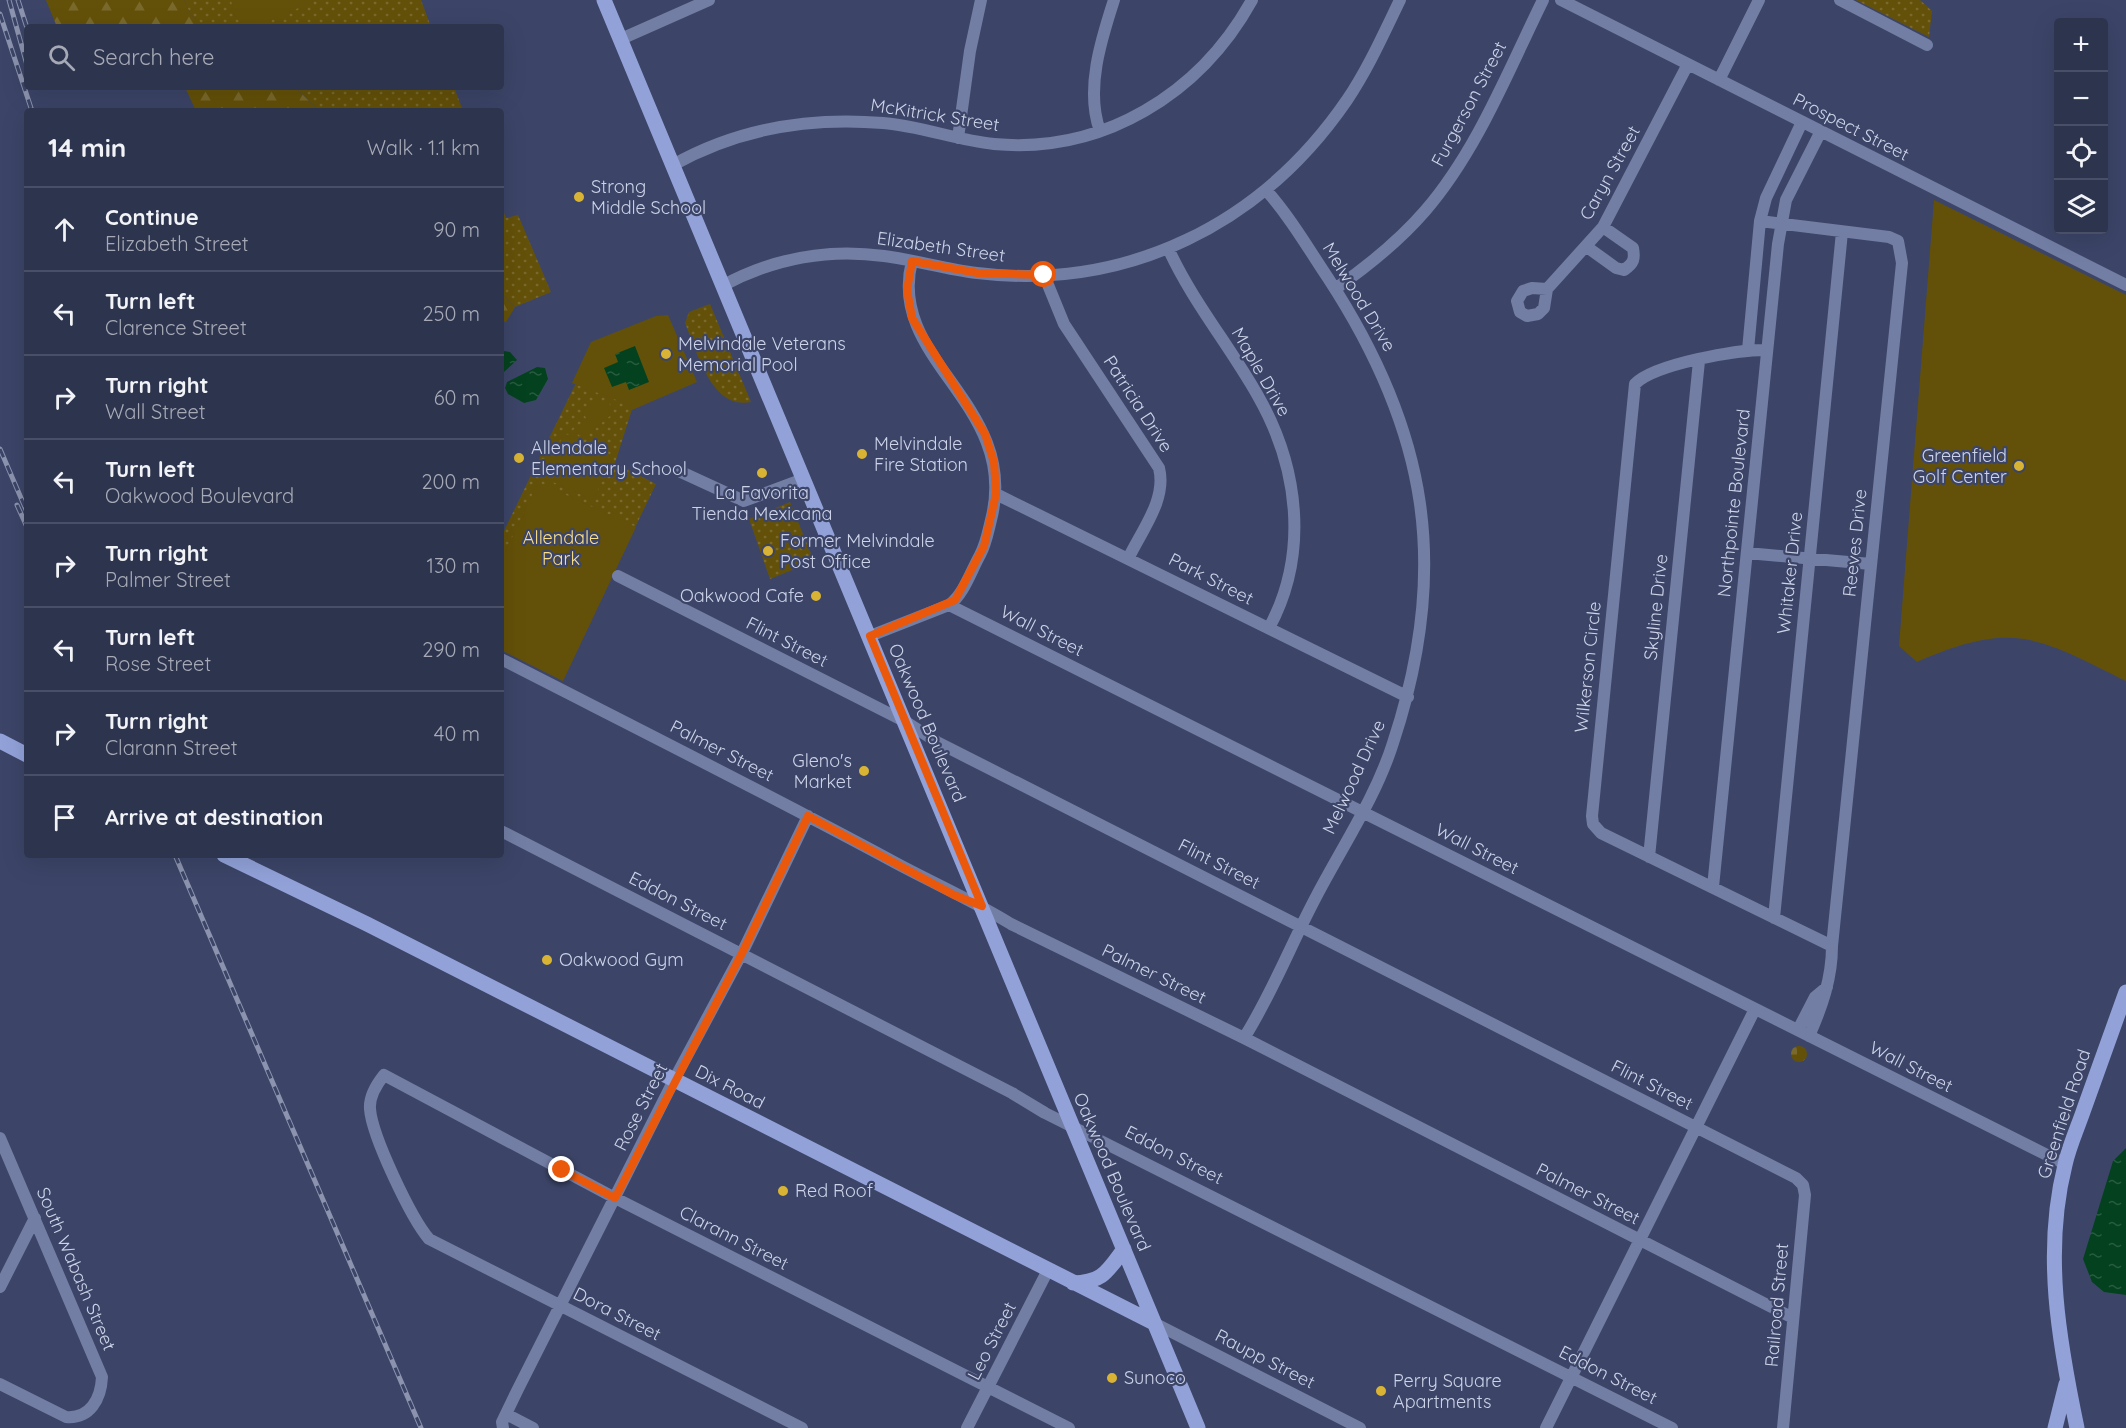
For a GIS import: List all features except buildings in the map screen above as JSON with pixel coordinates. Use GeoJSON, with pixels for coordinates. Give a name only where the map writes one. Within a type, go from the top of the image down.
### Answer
{"type":"FeatureCollection","features":[{"type":"Feature","properties":{"kind":"main road","name":"Oakwood Boulevard"},"geometry":{"type":"LineString","coordinates":[[604,0],[1198,1428]]}},
{"type":"Feature","properties":{"kind":"main road"},"geometry":{"type":"LineString","coordinates":[[0,741],[24,753]]}},
{"type":"Feature","properties":{"kind":"main road","name":"Dix Road"},"geometry":{"type":"LineString","coordinates":[[230,858],[368,924],[1154,1323]]}},
{"type":"Feature","properties":{"kind":"main road","name":"Greenfield Road"},"geometry":{"type":"LineString","coordinates":[[2077,1428],[2067,1378],[2054,1269],[2056,1223],[2065,1164],[2126,993]]}},
{"type":"Feature","properties":{"kind":"main road"},"geometry":{"type":"LineString","coordinates":[[1072,1283],[1091,1283],[1104,1276],[1124,1249]]}},
{"type":"Feature","properties":{"kind":"main road"},"geometry":{"type":"LineString","coordinates":[[2055,1428],[2067,1378]]}},
{"type":"Feature","properties":{"kind":"street"},"geometry":{"type":"LineString","coordinates":[[621,39],[709,0]]}},
{"type":"Feature","properties":{"kind":"street"},"geometry":{"type":"LineString","coordinates":[[958,138],[970,51],[981,0]]}},
{"type":"Feature","properties":{"kind":"street"},"geometry":{"type":"LineString","coordinates":[[1100,131],[1095,113],[1094,87],[1114,0]]}},
{"type":"Feature","properties":{"kind":"street","name":"McKitrick Street"},"geometry":{"type":"LineString","coordinates":[[673,165],[693,154],[738,136],[814,123],[885,123],[995,144],[1063,141],[1100,131],[1148,111],[1182,88],[1219,49],[1252,0]]}},
{"type":"Feature","properties":{"kind":"street","name":"Elizabeth Street"},"geometry":{"type":"LineString","coordinates":[[722,286],[765,266],[814,255],[861,254],[978,273],[1044,275],[1102,269],[1168,248],[1218,224],[1266,190],[1310,147],[1348,98],[1400,0]]}},
{"type":"Feature","properties":{"kind":"street","name":"Furgerson Street"},"geometry":{"type":"LineString","coordinates":[[1335,288],[1384,252],[1427,209],[1475,136],[1543,0]]}},
{"type":"Feature","properties":{"kind":"street","name":"Prospect Street"},"geometry":{"type":"LineString","coordinates":[[1560,0],[2126,285]]}},
{"type":"Feature","properties":{"kind":"street"},"geometry":{"type":"LineString","coordinates":[[1719,80],[1759,0]]}},
{"type":"Feature","properties":{"kind":"street"},"geometry":{"type":"LineString","coordinates":[[1840,0],[1927,45]]}},
{"type":"Feature","properties":{"kind":"street","name":"Caryn Street"},"geometry":{"type":"LineString","coordinates":[[1547,289],[1603,227],[1688,64]]}},
{"type":"Feature","properties":{"kind":"street"},"geometry":{"type":"LineString","coordinates":[[1748,350],[1760,221],[1766,198],[1802,122]]}},
{"type":"Feature","properties":{"kind":"street","name":"Northpointe Boulevard"},"geometry":{"type":"LineString","coordinates":[[1713,887],[1781,225],[1786,200],[1821,131]]}},
{"type":"Feature","properties":{"kind":"street","name":"Melwood Drive"},"geometry":{"type":"LineString","coordinates":[[1244,1038],[1393,746],[1420,647],[1425,597],[1424,545],[1418,490],[1406,437],[1386,382],[1363,332],[1293,225],[1266,190]]}},
{"type":"Feature","properties":{"kind":"street","name":"Reeves Drive"},"geometry":{"type":"LineString","coordinates":[[1760,221],[1889,237],[1898,241],[1901,249],[1901,275],[1832,946],[1832,971],[1820,1012],[1803,1033]]}},
{"type":"Feature","properties":{"kind":"street"},"geometry":{"type":"LineString","coordinates":[[1587,247],[1616,268],[1624,270],[1631,265],[1635,258],[1633,248],[1603,227]]}},
{"type":"Feature","properties":{"kind":"street","name":"Whitaker Drive"},"geometry":{"type":"LineString","coordinates":[[1774,918],[1842,232]]}},
{"type":"Feature","properties":{"kind":"street","name":"Maple Drive"},"geometry":{"type":"LineString","coordinates":[[1168,248],[1192,294],[1259,398],[1275,430],[1286,465],[1295,512],[1295,553],[1285,594],[1269,628]]}},
{"type":"Feature","properties":{"kind":"street"},"geometry":{"type":"LineString","coordinates":[[870,636],[949,604],[959,595],[984,546],[996,494],[994,462],[985,434],[912,318],[907,290],[912,261]]}},
{"type":"Feature","properties":{"kind":"street","name":"Patricia Drive"},"geometry":{"type":"LineString","coordinates":[[1044,275],[1064,324],[1159,468],[1162,484],[1159,497],[1129,557]]}},
{"type":"Feature","properties":{"kind":"street","name":"Wilkerson Circle"},"geometry":{"type":"LineString","coordinates":[[1767,350],[1748,350],[1651,371],[1635,384],[1592,816],[1593,824],[1600,834],[1832,946]]}},
{"type":"Feature","properties":{"kind":"street","name":"Skyline Drive"},"geometry":{"type":"LineString","coordinates":[[1649,857],[1699,361]]}},
{"type":"Feature","properties":{"kind":"street"},"geometry":{"type":"LineString","coordinates":[[681,472],[744,501],[803,479]]}},
{"type":"Feature","properties":{"kind":"street","name":"Park Street"},"geometry":{"type":"LineString","coordinates":[[996,494],[1129,557],[1408,697]]}},
{"type":"Feature","properties":{"kind":"street"},"geometry":{"type":"LineString","coordinates":[[1747,553],[1871,564]]}},
{"type":"Feature","properties":{"kind":"street","name":"Flint Street"},"geometry":{"type":"LineString","coordinates":[[618,576],[906,722],[937,742],[1695,1126],[1796,1178],[1803,1185]]}},
{"type":"Feature","properties":{"kind":"street","name":"Wall Street"},"geometry":{"type":"LineString","coordinates":[[949,604],[2065,1164]]}},
{"type":"Feature","properties":{"kind":"street","name":"Palmer Street"},"geometry":{"type":"LineString","coordinates":[[504,660],[808,816],[954,895],[982,906],[1011,924],[1244,1038],[1793,1318]]}},
{"type":"Feature","properties":{"kind":"street","name":"Rose Street"},"geometry":{"type":"LineString","coordinates":[[503,1428],[502,1422],[674,1080],[742,953],[808,816]]}},
{"type":"Feature","properties":{"kind":"street","name":"Eddon Street"},"geometry":{"type":"LineString","coordinates":[[504,833],[1071,1124],[1672,1428]]}},
{"type":"Feature","properties":{"kind":"street"},"geometry":{"type":"LineString","coordinates":[[1546,1428],[1638,1239],[1755,1009]]}},
{"type":"Feature","properties":{"kind":"street","name":"Clarann Street"},"geometry":{"type":"LineString","coordinates":[[420,1229],[376,1133],[370,1109],[372,1094],[384,1075],[615,1198],[1069,1428]]}},
{"type":"Feature","properties":{"kind":"street","name":"South Wabash Street"},"geometry":{"type":"LineString","coordinates":[[0,1138],[100,1370],[100,1394],[86,1413],[79,1417],[66,1417],[0,1384]]}},
{"type":"Feature","properties":{"kind":"street","name":"Railroad Street"},"geometry":{"type":"LineString","coordinates":[[1783,1428],[1805,1195],[1803,1185]]}},
{"type":"Feature","properties":{"kind":"street"},"geometry":{"type":"LineString","coordinates":[[0,1287],[35,1218]]}},
{"type":"Feature","properties":{"kind":"street","name":"Dora Street"},"geometry":{"type":"LineString","coordinates":[[420,1229],[429,1239],[802,1428]]}},
{"type":"Feature","properties":{"kind":"street","name":"Leo Street"},"geometry":{"type":"LineString","coordinates":[[968,1428],[1048,1270]]}},
{"type":"Feature","properties":{"kind":"street","name":"Raupp Street"},"geometry":{"type":"LineString","coordinates":[[1154,1323],[1360,1428]]}},
{"type":"Feature","properties":{"kind":"street"},"geometry":{"type":"LineString","coordinates":[[506,1414],[533,1428]]}},
{"type":"Feature","properties":{"kind":"green space"},"geometry":{"type":"Polygon","coordinates":[[[46,0],[184,0],[191,15],[202,24],[56,24],[46,0]]]}},
{"type":"Feature","properties":{"kind":"green space"},"geometry":{"type":"Polygon","coordinates":[[[184,0],[421,0],[430,24],[202,24],[191,15],[184,0]]]}},
{"type":"Feature","properties":{"kind":"green space"},"geometry":{"type":"Polygon","coordinates":[[[231,0],[314,0],[263,24],[242,24],[234,14],[231,0]]]}},
{"type":"Feature","properties":{"kind":"green space"},"geometry":{"type":"Polygon","coordinates":[[[1856,0],[1920,0],[1932,11],[1929,37],[1856,0]]]}},
{"type":"Feature","properties":{"kind":"green space"},"geometry":{"type":"Polygon","coordinates":[[[186,90],[298,90],[316,108],[195,108],[186,90]]]}},
{"type":"Feature","properties":{"kind":"green space"},"geometry":{"type":"Polygon","coordinates":[[[298,90],[455,90],[462,108],[316,108],[298,90]]]}},
{"type":"Feature","properties":{"kind":"green space","name":"Greenfield Golf Center"},"geometry":{"type":"Polygon","coordinates":[[[1934,200],[2126,295],[2126,681],[2070,654],[2024,639],[2002,638],[1978,641],[1917,662],[1899,646],[1934,200]]]}},
{"type":"Feature","properties":{"kind":"green space"},"geometry":{"type":"Polygon","coordinates":[[[504,213],[506,218],[518,215],[551,292],[515,307],[504,296],[504,213]]]}},
{"type":"Feature","properties":{"kind":"green space"},"geometry":{"type":"Polygon","coordinates":[[[504,296],[515,307],[506,322],[504,321],[504,296]]]}},
{"type":"Feature","properties":{"kind":"green space"},"geometry":{"type":"Polygon","coordinates":[[[710,304],[751,402],[737,402],[726,397],[716,388],[701,362],[685,323],[689,312],[710,304]]]}},
{"type":"Feature","properties":{"kind":"green space"},"geometry":{"type":"Polygon","coordinates":[[[668,315],[697,382],[632,410],[632,406],[572,383],[591,342],[656,316],[668,315]]]}},
{"type":"Feature","properties":{"kind":"green space","name":"Allendale Park"},"geometry":{"type":"Polygon","coordinates":[[[576,383],[633,406],[615,463],[656,484],[616,567],[504,648],[504,531],[576,383]]]}},
{"type":"Feature","properties":{"kind":"green space"},"geometry":{"type":"Polygon","coordinates":[[[599,400],[603,405],[608,402],[613,409],[609,412],[610,416],[592,431],[589,428],[580,436],[573,430],[587,419],[582,412],[588,405],[599,400]]]}},
{"type":"Feature","properties":{"kind":"green space"},"geometry":{"type":"Polygon","coordinates":[[[564,433],[614,456],[593,500],[544,478],[564,433]]]}},
{"type":"Feature","properties":{"kind":"green space","name":"Allendale Park"},"geometry":{"type":"Polygon","coordinates":[[[538,482],[636,527],[563,681],[504,652],[504,555],[538,482]]]}},
{"type":"Feature","properties":{"kind":"green space"},"geometry":{"type":"Polygon","coordinates":[[[790,502],[814,561],[770,579],[749,519],[790,502]]]}},
{"type":"Feature","properties":{"kind":"green space"},"geometry":{"type":"Polygon","coordinates":[[[1799,1046],[1805,1048],[1807,1054],[1805,1060],[1799,1062],[1793,1060],[1791,1054],[1793,1048],[1799,1046]]]}},
{"type":"Feature","properties":{"kind":"water"},"geometry":{"type":"Polygon","coordinates":[[[635,346],[649,382],[629,390],[626,382],[612,387],[604,368],[618,362],[615,354],[635,346]]]}},
{"type":"Feature","properties":{"kind":"water"},"geometry":{"type":"Polygon","coordinates":[[[504,351],[510,352],[517,360],[504,372],[504,351]]]}},
{"type":"Feature","properties":{"kind":"water"},"geometry":{"type":"Polygon","coordinates":[[[537,367],[545,368],[548,379],[536,400],[524,403],[508,394],[505,388],[507,382],[537,367]]]}},
{"type":"Feature","properties":{"kind":"water"},"geometry":{"type":"Polygon","coordinates":[[[2126,1148],[2126,1295],[2104,1292],[2092,1282],[2083,1259],[2113,1161],[2126,1148]]]}},
{"type":"Feature","properties":{"kind":"railway"},"geometry":{"type":"LineString","coordinates":[[9,0],[24,54]]}},
{"type":"Feature","properties":{"kind":"railway"},"geometry":{"type":"LineString","coordinates":[[18,0],[26,24]]}},
{"type":"Feature","properties":{"kind":"railway"},"geometry":{"type":"LineString","coordinates":[[0,14],[24,87]]}},
{"type":"Feature","properties":{"kind":"railway"},"geometry":{"type":"LineString","coordinates":[[25,90],[31,108]]}},
{"type":"Feature","properties":{"kind":"railway"},"geometry":{"type":"LineString","coordinates":[[0,449],[24,505]]}},
{"type":"Feature","properties":{"kind":"railway"},"geometry":{"type":"LineString","coordinates":[[17,505],[24,520]]}},
{"type":"Feature","properties":{"kind":"railway"},"geometry":{"type":"LineString","coordinates":[[176,858],[421,1428]]}},
{"type":"Feature","properties":{"kind":"place","name":"Strong Middle School"},"geometry":{"type":"Point","coordinates":[579,197]}},
{"type":"Feature","properties":{"kind":"place","name":"Melvindale Veterans Memorial Pool"},"geometry":{"type":"Point","coordinates":[666,354]}},
{"type":"Feature","properties":{"kind":"place","name":"Melvindale Fire Station"},"geometry":{"type":"Point","coordinates":[862,454]}},
{"type":"Feature","properties":{"kind":"place","name":"Allendale Elementary School"},"geometry":{"type":"Point","coordinates":[519,458]}},
{"type":"Feature","properties":{"kind":"place","name":"Greenfield Golf Center"},"geometry":{"type":"Point","coordinates":[2019,466]}},
{"type":"Feature","properties":{"kind":"place","name":"La Favorita Tienda Mexicana"},"geometry":{"type":"Point","coordinates":[762,473]}},
{"type":"Feature","properties":{"kind":"place","name":"Former Melvindale Post Office"},"geometry":{"type":"Point","coordinates":[768,551]}},
{"type":"Feature","properties":{"kind":"place","name":"Oakwood Cafe"},"geometry":{"type":"Point","coordinates":[816,596]}},
{"type":"Feature","properties":{"kind":"place","name":"Gleno's Market"},"geometry":{"type":"Point","coordinates":[864,771]}},
{"type":"Feature","properties":{"kind":"place","name":"Oakwood Gym"},"geometry":{"type":"Point","coordinates":[547,960]}},
{"type":"Feature","properties":{"kind":"place","name":"Red Roof"},"geometry":{"type":"Point","coordinates":[783,1191]}},
{"type":"Feature","properties":{"kind":"place","name":"Sunoco"},"geometry":{"type":"Point","coordinates":[1112,1378]}},
{"type":"Feature","properties":{"kind":"place","name":"Perry Square Apartments"},"geometry":{"type":"Point","coordinates":[1381,1391]}},
{"type":"Feature","properties":{"kind":"route"},"geometry":{"type":"LineString","coordinates":[[562,1170],[615,1198],[674,1080],[742,953],[808,816],[954,895],[982,906],[870,636],[955,600],[984,546],[996,494],[994,462],[985,434],[912,318],[907,290],[912,261],[978,273],[1044,275]]}}]}
